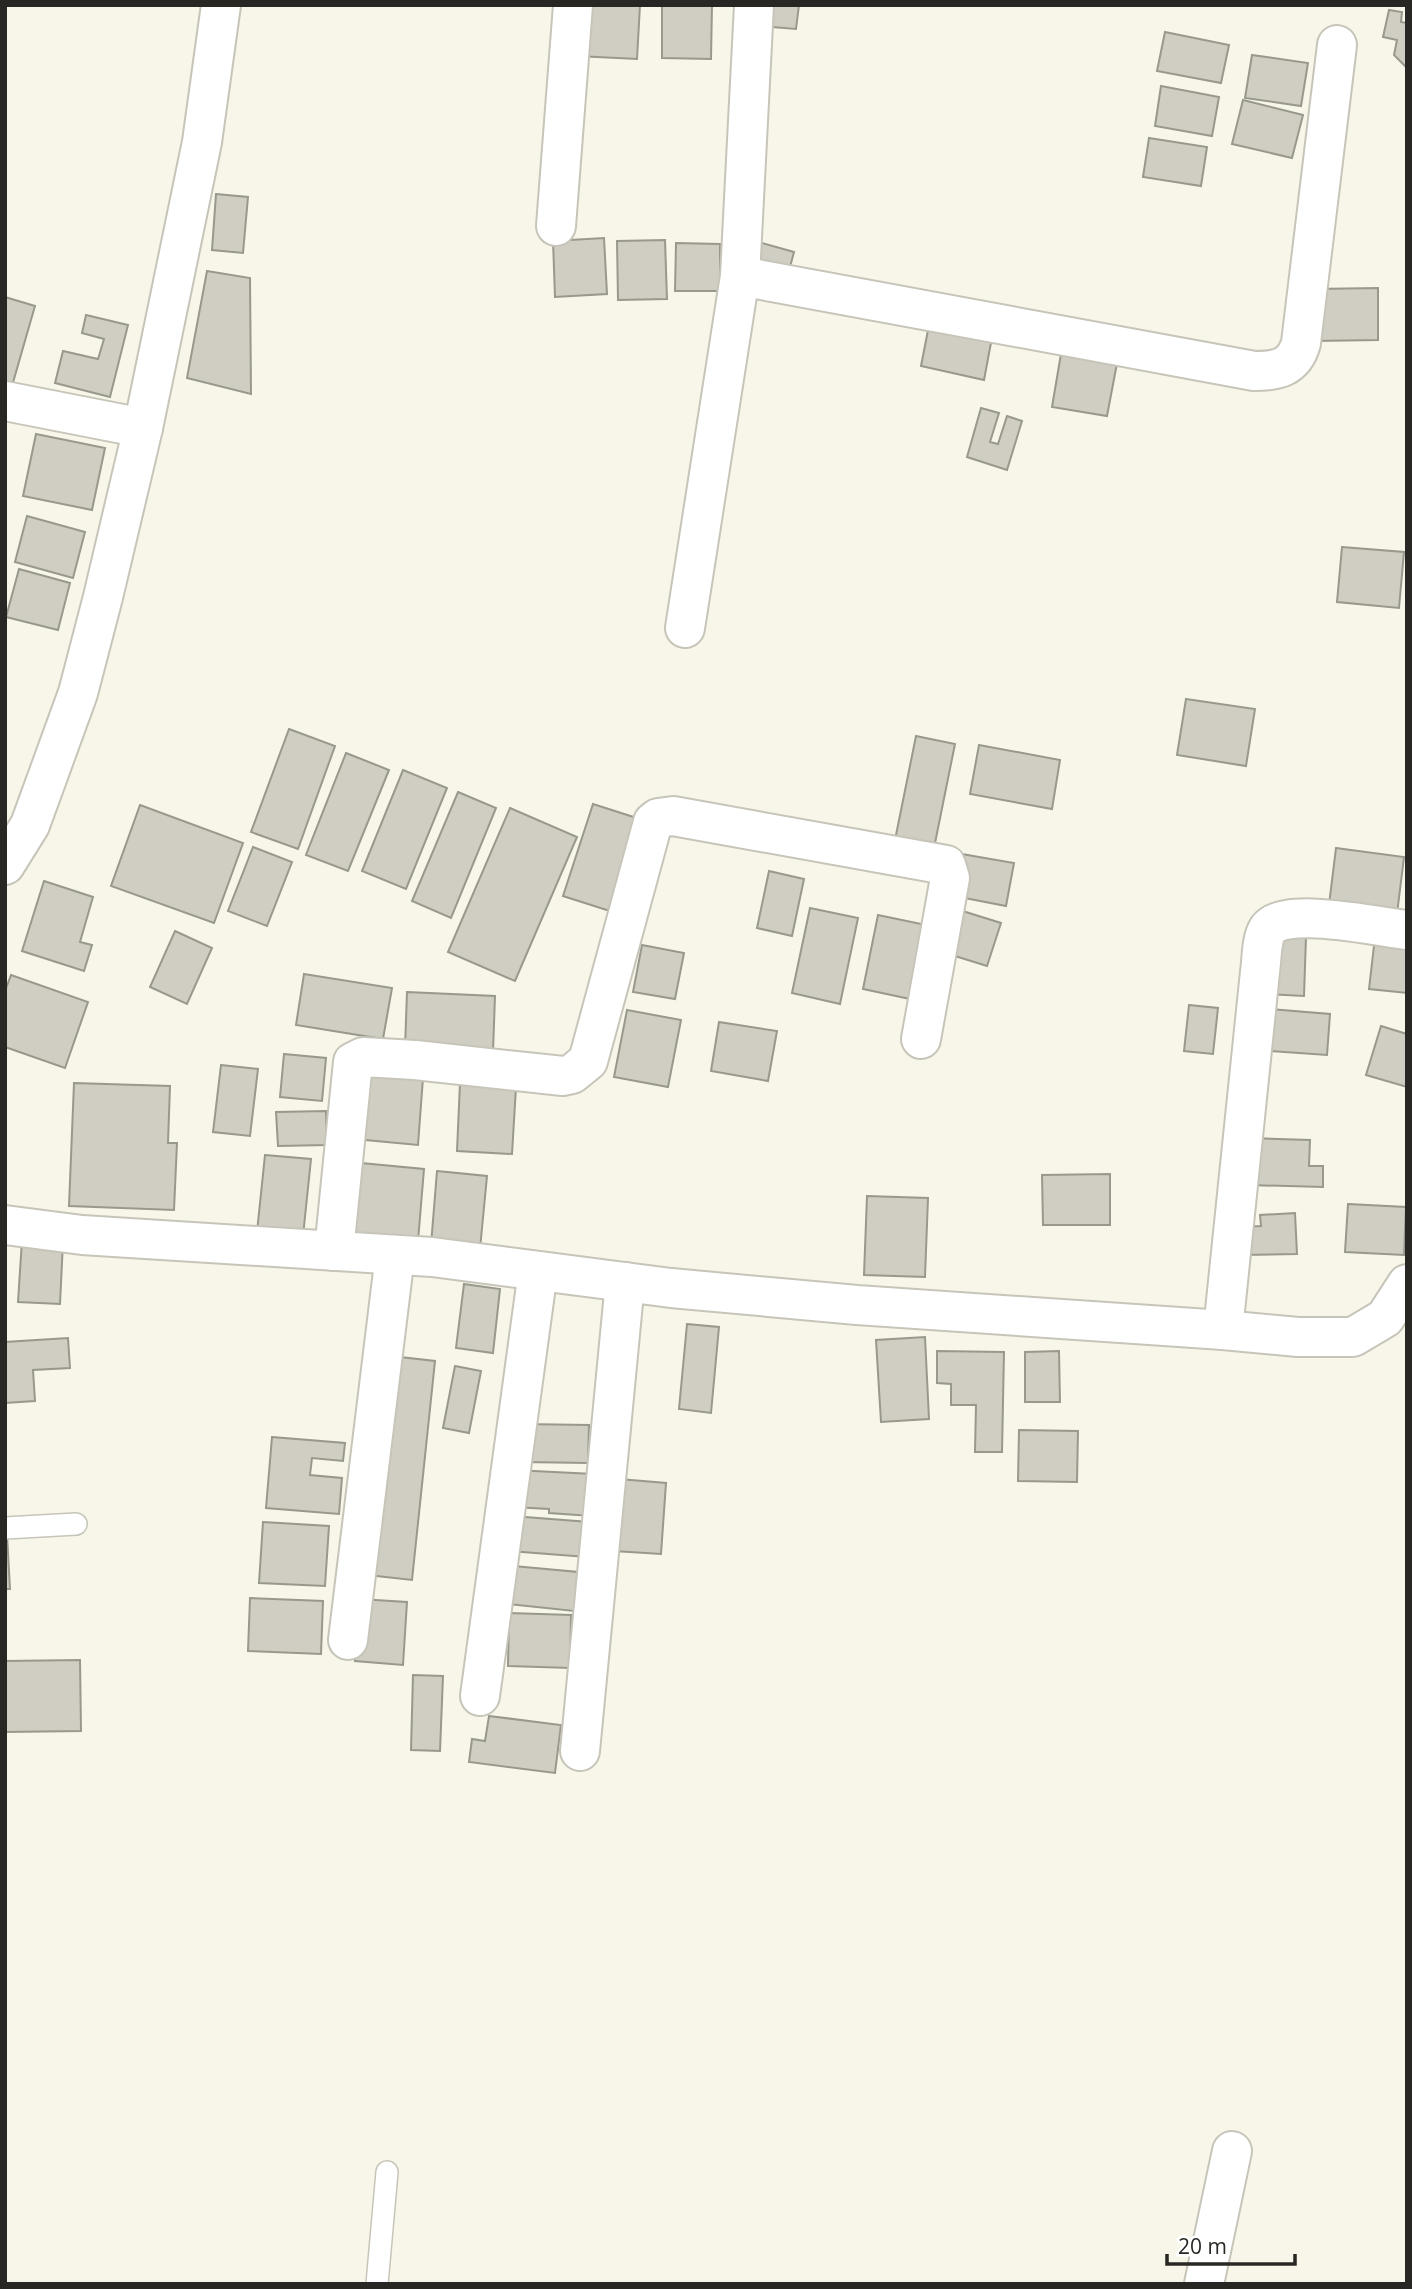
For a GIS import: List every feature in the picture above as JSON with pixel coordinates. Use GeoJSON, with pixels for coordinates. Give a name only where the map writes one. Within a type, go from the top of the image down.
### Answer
{"type":"FeatureCollection","features":[{"type":"Feature","properties":{"kind":"street"},"geometry":{"type":"LineString","coordinates":[[5,864],[30,825],[78,694],[143,428],[202,142],[221,5]]}},
{"type":"Feature","properties":{"kind":"street"},"geometry":{"type":"LineString","coordinates":[[556,226],[573,5]]}},
{"type":"Feature","properties":{"kind":"street"},"geometry":{"type":"LineString","coordinates":[[685,628],[740,276],[754,5]]}},
{"type":"Feature","properties":{"kind":"street"},"geometry":{"type":"LineString","coordinates":[[740,276],[1254,370],[1276,371],[1289,365],[1298,353],[1301,343],[1337,45]]}},
{"type":"Feature","properties":{"kind":"street"},"geometry":{"type":"LineString","coordinates":[[5,401],[143,428]]}},
{"type":"Feature","properties":{"kind":"street"},"geometry":{"type":"LineString","coordinates":[[334,1251],[354,1062],[363,1057],[563,1076],[581,1068],[589,1061],[653,822],[658,818],[674,816],[946,865],[950,878],[921,1039]]}},
{"type":"Feature","properties":{"kind":"street"},"geometry":{"type":"LineString","coordinates":[[1223,1330],[1259,972],[1266,933],[1274,923],[1305,917],[1407,930]]}},
{"type":"Feature","properties":{"kind":"street"},"geometry":{"type":"LineString","coordinates":[[5,1225],[82,1235],[432,1257],[625,1282],[858,1305],[1298,1337],[1353,1337],[1385,1318],[1407,1284]]}},
{"type":"Feature","properties":{"kind":"street"},"geometry":{"type":"LineString","coordinates":[[348,1640],[394,1255]]}},
{"type":"Feature","properties":{"kind":"street"},"geometry":{"type":"LineString","coordinates":[[480,1696],[538,1271]]}},
{"type":"Feature","properties":{"kind":"street"},"geometry":{"type":"LineString","coordinates":[[580,1751],[625,1282]]}},
{"type":"Feature","properties":{"kind":"street"},"geometry":{"type":"LineString","coordinates":[[1204,2284],[1232,2151]]}},
{"type":"Feature","properties":{"kind":"lane"},"geometry":{"type":"LineString","coordinates":[[5,1528],[76,1524]]}},
{"type":"Feature","properties":{"kind":"lane"},"geometry":{"type":"LineString","coordinates":[[377,2284],[387,2172]]}},
{"type":"Feature","properties":{"kind":"building"},"geometry":{"type":"Polygon","coordinates":[[[580,5],[640,5],[637,59],[577,56],[580,5]]]}},
{"type":"Feature","properties":{"kind":"building"},"geometry":{"type":"Polygon","coordinates":[[[662,5],[712,5],[711,59],[662,58],[662,5]]]}},
{"type":"Feature","properties":{"kind":"building"},"geometry":{"type":"Polygon","coordinates":[[[761,5],[799,5],[796,29],[759,26],[761,5]]]}},
{"type":"Feature","properties":{"kind":"building"},"geometry":{"type":"Polygon","coordinates":[[[1389,10],[1402,12],[1401,22],[1407,23],[1407,68],[1394,55],[1397,40],[1383,37],[1389,10]]]}},
{"type":"Feature","properties":{"kind":"building"},"geometry":{"type":"Polygon","coordinates":[[[1165,32],[1229,45],[1221,83],[1157,71],[1165,32]]]}},
{"type":"Feature","properties":{"kind":"building"},"geometry":{"type":"Polygon","coordinates":[[[1252,55],[1308,63],[1301,106],[1245,98],[1252,55]]]}},
{"type":"Feature","properties":{"kind":"building"},"geometry":{"type":"Polygon","coordinates":[[[1161,86],[1219,97],[1212,136],[1155,126],[1161,86]]]}},
{"type":"Feature","properties":{"kind":"building"},"geometry":{"type":"Polygon","coordinates":[[[1243,100],[1303,115],[1292,158],[1232,144],[1243,100]]]}},
{"type":"Feature","properties":{"kind":"building"},"geometry":{"type":"Polygon","coordinates":[[[1149,138],[1207,147],[1201,186],[1143,177],[1149,138]]]}},
{"type":"Feature","properties":{"kind":"building"},"geometry":{"type":"Polygon","coordinates":[[[216,194],[248,197],[243,253],[212,250],[216,194]]]}},
{"type":"Feature","properties":{"kind":"building"},"geometry":{"type":"Polygon","coordinates":[[[604,238],[607,294],[555,297],[553,241],[604,238]]]}},
{"type":"Feature","properties":{"kind":"building"},"geometry":{"type":"Polygon","coordinates":[[[665,240],[667,299],[618,300],[617,241],[665,240]]]}},
{"type":"Feature","properties":{"kind":"building"},"geometry":{"type":"Polygon","coordinates":[[[755,241],[794,252],[786,282],[746,272],[755,241]]]}},
{"type":"Feature","properties":{"kind":"building"},"geometry":{"type":"Polygon","coordinates":[[[676,243],[720,244],[720,291],[675,291],[676,243]]]}},
{"type":"Feature","properties":{"kind":"building"},"geometry":{"type":"Polygon","coordinates":[[[207,271],[250,278],[251,394],[187,378],[207,271]]]}},
{"type":"Feature","properties":{"kind":"building"},"geometry":{"type":"Polygon","coordinates":[[[1378,288],[1378,340],[1315,341],[1313,289],[1378,288]]]}},
{"type":"Feature","properties":{"kind":"building"},"geometry":{"type":"Polygon","coordinates":[[[5,297],[35,306],[12,386],[5,384],[5,297]]]}},
{"type":"Feature","properties":{"kind":"building"},"geometry":{"type":"Polygon","coordinates":[[[86,315],[128,325],[110,397],[55,383],[63,351],[98,359],[104,339],[82,333],[86,315]]]}},
{"type":"Feature","properties":{"kind":"building"},"geometry":{"type":"Polygon","coordinates":[[[930,320],[993,332],[984,380],[921,366],[930,320]]]}},
{"type":"Feature","properties":{"kind":"building"},"geometry":{"type":"Polygon","coordinates":[[[1062,348],[1118,358],[1107,416],[1052,407],[1062,348]]]}},
{"type":"Feature","properties":{"kind":"building"},"geometry":{"type":"Polygon","coordinates":[[[981,408],[999,413],[990,442],[998,444],[1007,416],[1022,421],[1007,470],[967,457],[981,408]]]}},
{"type":"Feature","properties":{"kind":"building"},"geometry":{"type":"Polygon","coordinates":[[[36,434],[105,448],[92,510],[23,496],[36,434]]]}},
{"type":"Feature","properties":{"kind":"building"},"geometry":{"type":"Polygon","coordinates":[[[27,516],[85,532],[73,578],[15,562],[27,516]]]}},
{"type":"Feature","properties":{"kind":"building"},"geometry":{"type":"Polygon","coordinates":[[[1342,547],[1404,552],[1399,608],[1337,602],[1342,547]]]}},
{"type":"Feature","properties":{"kind":"building"},"geometry":{"type":"Polygon","coordinates":[[[19,569],[70,583],[58,630],[6,617],[19,569]]]}},
{"type":"Feature","properties":{"kind":"building"},"geometry":{"type":"Polygon","coordinates":[[[1186,699],[1255,709],[1246,766],[1177,755],[1186,699]]]}},
{"type":"Feature","properties":{"kind":"building"},"geometry":{"type":"Polygon","coordinates":[[[289,729],[335,746],[298,849],[251,832],[289,729]]]}},
{"type":"Feature","properties":{"kind":"building"},"geometry":{"type":"Polygon","coordinates":[[[916,736],[955,744],[934,848],[895,840],[916,736]]]}},
{"type":"Feature","properties":{"kind":"building"},"geometry":{"type":"Polygon","coordinates":[[[979,745],[1060,760],[1052,809],[970,794],[979,745]]]}},
{"type":"Feature","properties":{"kind":"building"},"geometry":{"type":"Polygon","coordinates":[[[346,753],[389,770],[348,871],[306,855],[346,753]]]}},
{"type":"Feature","properties":{"kind":"building"},"geometry":{"type":"Polygon","coordinates":[[[403,770],[447,788],[406,889],[362,871],[403,770]]]}},
{"type":"Feature","properties":{"kind":"building"},"geometry":{"type":"Polygon","coordinates":[[[458,792],[496,808],[451,918],[412,901],[458,792]]]}},
{"type":"Feature","properties":{"kind":"building"},"geometry":{"type":"Polygon","coordinates":[[[593,804],[646,821],[616,913],[563,896],[593,804]]]}},
{"type":"Feature","properties":{"kind":"building"},"geometry":{"type":"Polygon","coordinates":[[[140,805],[243,843],[214,923],[111,886],[140,805]]]}},
{"type":"Feature","properties":{"kind":"building"},"geometry":{"type":"Polygon","coordinates":[[[510,808],[577,837],[515,981],[448,952],[510,808]]]}},
{"type":"Feature","properties":{"kind":"building"},"geometry":{"type":"Polygon","coordinates":[[[253,847],[292,862],[267,926],[228,911],[253,847]]]}},
{"type":"Feature","properties":{"kind":"building"},"geometry":{"type":"Polygon","coordinates":[[[1336,848],[1404,857],[1396,922],[1328,913],[1336,848]]]}},
{"type":"Feature","properties":{"kind":"building"},"geometry":{"type":"Polygon","coordinates":[[[956,853],[1014,863],[1006,906],[949,895],[956,853]]]}},
{"type":"Feature","properties":{"kind":"building"},"geometry":{"type":"Polygon","coordinates":[[[769,871],[804,879],[792,936],[757,928],[769,871]]]}},
{"type":"Feature","properties":{"kind":"building"},"geometry":{"type":"Polygon","coordinates":[[[44,881],[93,897],[80,942],[92,945],[84,971],[22,951],[44,881]]]}},
{"type":"Feature","properties":{"kind":"building"},"geometry":{"type":"Polygon","coordinates":[[[810,908],[858,918],[840,1004],[792,993],[810,908]]]}},
{"type":"Feature","properties":{"kind":"building"},"geometry":{"type":"Polygon","coordinates":[[[953,908],[1001,923],[987,966],[939,951],[953,908]]]}},
{"type":"Feature","properties":{"kind":"building"},"geometry":{"type":"Polygon","coordinates":[[[878,915],[926,925],[910,999],[863,989],[878,915]]]}},
{"type":"Feature","properties":{"kind":"building"},"geometry":{"type":"Polygon","coordinates":[[[175,931],[212,948],[187,1004],[150,987],[175,931]]]}},
{"type":"Feature","properties":{"kind":"building"},"geometry":{"type":"Polygon","coordinates":[[[1268,935],[1306,937],[1304,996],[1265,994],[1268,935]]]}},
{"type":"Feature","properties":{"kind":"building"},"geometry":{"type":"Polygon","coordinates":[[[1375,937],[1407,941],[1407,993],[1369,989],[1375,937]]]}},
{"type":"Feature","properties":{"kind":"building"},"geometry":{"type":"Polygon","coordinates":[[[642,945],[684,953],[675,999],[633,992],[642,945]]]}},
{"type":"Feature","properties":{"kind":"building"},"geometry":{"type":"Polygon","coordinates":[[[304,974],[392,988],[383,1039],[296,1025],[304,974]]]}},
{"type":"Feature","properties":{"kind":"building"},"geometry":{"type":"Polygon","coordinates":[[[11,975],[88,1002],[65,1068],[5,1047],[5,991],[11,975]]]}},
{"type":"Feature","properties":{"kind":"building"},"geometry":{"type":"Polygon","coordinates":[[[407,992],[495,996],[493,1052],[405,1048],[407,992]]]}},
{"type":"Feature","properties":{"kind":"building"},"geometry":{"type":"Polygon","coordinates":[[[1189,1005],[1218,1008],[1213,1054],[1184,1051],[1189,1005]]]}},
{"type":"Feature","properties":{"kind":"building"},"geometry":{"type":"Polygon","coordinates":[[[1259,1008],[1330,1014],[1327,1055],[1256,1050],[1259,1008]]]}},
{"type":"Feature","properties":{"kind":"building"},"geometry":{"type":"Polygon","coordinates":[[[627,1010],[681,1020],[668,1087],[614,1077],[627,1010]]]}},
{"type":"Feature","properties":{"kind":"building"},"geometry":{"type":"Polygon","coordinates":[[[719,1022],[777,1031],[768,1081],[711,1071],[719,1022]]]}},
{"type":"Feature","properties":{"kind":"building"},"geometry":{"type":"Polygon","coordinates":[[[1381,1026],[1407,1034],[1407,1087],[1366,1075],[1381,1026]]]}},
{"type":"Feature","properties":{"kind":"building"},"geometry":{"type":"Polygon","coordinates":[[[284,1054],[326,1058],[322,1101],[280,1097],[284,1054]]]}},
{"type":"Feature","properties":{"kind":"building"},"geometry":{"type":"Polygon","coordinates":[[[221,1065],[258,1069],[250,1136],[213,1132],[221,1065]]]}},
{"type":"Feature","properties":{"kind":"building"},"geometry":{"type":"Polygon","coordinates":[[[361,1073],[423,1078],[418,1145],[355,1139],[361,1073]]]}},
{"type":"Feature","properties":{"kind":"building"},"geometry":{"type":"Polygon","coordinates":[[[74,1083],[170,1086],[168,1143],[177,1143],[174,1210],[69,1206],[74,1083]]]}},
{"type":"Feature","properties":{"kind":"building"},"geometry":{"type":"Polygon","coordinates":[[[460,1083],[516,1087],[512,1154],[457,1151],[460,1083]]]}},
{"type":"Feature","properties":{"kind":"building"},"geometry":{"type":"Polygon","coordinates":[[[326,1111],[327,1145],[278,1146],[276,1112],[326,1111]]]}},
{"type":"Feature","properties":{"kind":"building"},"geometry":{"type":"Polygon","coordinates":[[[1249,1138],[1310,1140],[1309,1166],[1323,1166],[1323,1187],[1248,1185],[1249,1138]]]}},
{"type":"Feature","properties":{"kind":"building"},"geometry":{"type":"Polygon","coordinates":[[[265,1155],[311,1159],[303,1236],[257,1232],[265,1155]]]}},
{"type":"Feature","properties":{"kind":"building"},"geometry":{"type":"Polygon","coordinates":[[[361,1163],[424,1169],[418,1241],[354,1234],[361,1163]]]}},
{"type":"Feature","properties":{"kind":"building"},"geometry":{"type":"Polygon","coordinates":[[[437,1171],[487,1176],[480,1249],[431,1245],[437,1171]]]}},
{"type":"Feature","properties":{"kind":"building"},"geometry":{"type":"Polygon","coordinates":[[[1110,1174],[1110,1225],[1043,1225],[1042,1175],[1110,1174]]]}},
{"type":"Feature","properties":{"kind":"building"},"geometry":{"type":"Polygon","coordinates":[[[867,1196],[928,1198],[925,1277],[864,1275],[867,1196]]]}},
{"type":"Feature","properties":{"kind":"building"},"geometry":{"type":"Polygon","coordinates":[[[1348,1204],[1406,1207],[1404,1255],[1345,1252],[1348,1204]]]}},
{"type":"Feature","properties":{"kind":"building"},"geometry":{"type":"Polygon","coordinates":[[[1295,1213],[1297,1254],[1243,1255],[1241,1227],[1261,1226],[1260,1215],[1295,1213]]]}},
{"type":"Feature","properties":{"kind":"building"},"geometry":{"type":"Polygon","coordinates":[[[22,1240],[63,1242],[60,1304],[18,1302],[22,1240]]]}},
{"type":"Feature","properties":{"kind":"building"},"geometry":{"type":"Polygon","coordinates":[[[464,1284],[500,1289],[493,1353],[456,1348],[464,1284]]]}},
{"type":"Feature","properties":{"kind":"building"},"geometry":{"type":"Polygon","coordinates":[[[687,1324],[719,1327],[711,1413],[679,1409],[687,1324]]]}},
{"type":"Feature","properties":{"kind":"building"},"geometry":{"type":"Polygon","coordinates":[[[925,1337],[929,1419],[881,1422],[876,1340],[925,1337]]]}},
{"type":"Feature","properties":{"kind":"building"},"geometry":{"type":"Polygon","coordinates":[[[68,1338],[70,1368],[33,1370],[35,1401],[5,1403],[5,1342],[68,1338]]]}},
{"type":"Feature","properties":{"kind":"building"},"geometry":{"type":"Polygon","coordinates":[[[937,1351],[1004,1352],[1002,1452],[975,1452],[976,1405],[951,1405],[951,1384],[937,1383],[937,1351]]]}},
{"type":"Feature","properties":{"kind":"building"},"geometry":{"type":"Polygon","coordinates":[[[1059,1351],[1060,1402],[1025,1402],[1025,1352],[1059,1351]]]}},
{"type":"Feature","properties":{"kind":"building"},"geometry":{"type":"Polygon","coordinates":[[[391,1356],[435,1361],[412,1580],[368,1575],[391,1356]]]}},
{"type":"Feature","properties":{"kind":"building"},"geometry":{"type":"Polygon","coordinates":[[[455,1366],[481,1371],[469,1433],[443,1428],[455,1366]]]}},
{"type":"Feature","properties":{"kind":"building"},"geometry":{"type":"Polygon","coordinates":[[[522,1424],[589,1425],[588,1463],[522,1462],[522,1424]]]}},
{"type":"Feature","properties":{"kind":"building"},"geometry":{"type":"Polygon","coordinates":[[[1019,1430],[1078,1431],[1077,1482],[1018,1481],[1019,1430]]]}},
{"type":"Feature","properties":{"kind":"building"},"geometry":{"type":"Polygon","coordinates":[[[272,1437],[345,1443],[343,1461],[312,1458],[310,1475],[342,1478],[339,1514],[266,1508],[272,1437]]]}},
{"type":"Feature","properties":{"kind":"building"},"geometry":{"type":"Polygon","coordinates":[[[514,1470],[593,1474],[591,1516],[549,1513],[549,1509],[513,1507],[514,1470]]]}},
{"type":"Feature","properties":{"kind":"building"},"geometry":{"type":"Polygon","coordinates":[[[619,1479],[666,1483],[661,1554],[614,1551],[619,1479]]]}},
{"type":"Feature","properties":{"kind":"building"},"geometry":{"type":"Polygon","coordinates":[[[512,1516],[589,1522],[586,1557],[510,1551],[512,1516]]]}},
{"type":"Feature","properties":{"kind":"building"},"geometry":{"type":"Polygon","coordinates":[[[263,1522],[329,1526],[325,1586],[259,1583],[263,1522]]]}},
{"type":"Feature","properties":{"kind":"building"},"geometry":{"type":"Polygon","coordinates":[[[7,1535],[10,1589],[5,1589],[7,1535]]]}},
{"type":"Feature","properties":{"kind":"building"},"geometry":{"type":"Polygon","coordinates":[[[502,1565],[578,1572],[574,1611],[499,1603],[502,1565]]]}},
{"type":"Feature","properties":{"kind":"building"},"geometry":{"type":"Polygon","coordinates":[[[250,1598],[323,1601],[321,1654],[248,1651],[250,1598]]]}},
{"type":"Feature","properties":{"kind":"building"},"geometry":{"type":"Polygon","coordinates":[[[359,1599],[407,1602],[403,1665],[355,1661],[359,1599]]]}},
{"type":"Feature","properties":{"kind":"building"},"geometry":{"type":"Polygon","coordinates":[[[509,1613],[571,1615],[570,1668],[508,1666],[509,1613]]]}},
{"type":"Feature","properties":{"kind":"building"},"geometry":{"type":"Polygon","coordinates":[[[80,1660],[81,1731],[5,1732],[5,1661],[80,1660]]]}},
{"type":"Feature","properties":{"kind":"building"},"geometry":{"type":"Polygon","coordinates":[[[413,1675],[443,1676],[440,1751],[411,1750],[413,1675]]]}},
{"type":"Feature","properties":{"kind":"building"},"geometry":{"type":"Polygon","coordinates":[[[489,1716],[561,1725],[555,1773],[469,1762],[472,1739],[485,1741],[489,1716]]]}}]}
